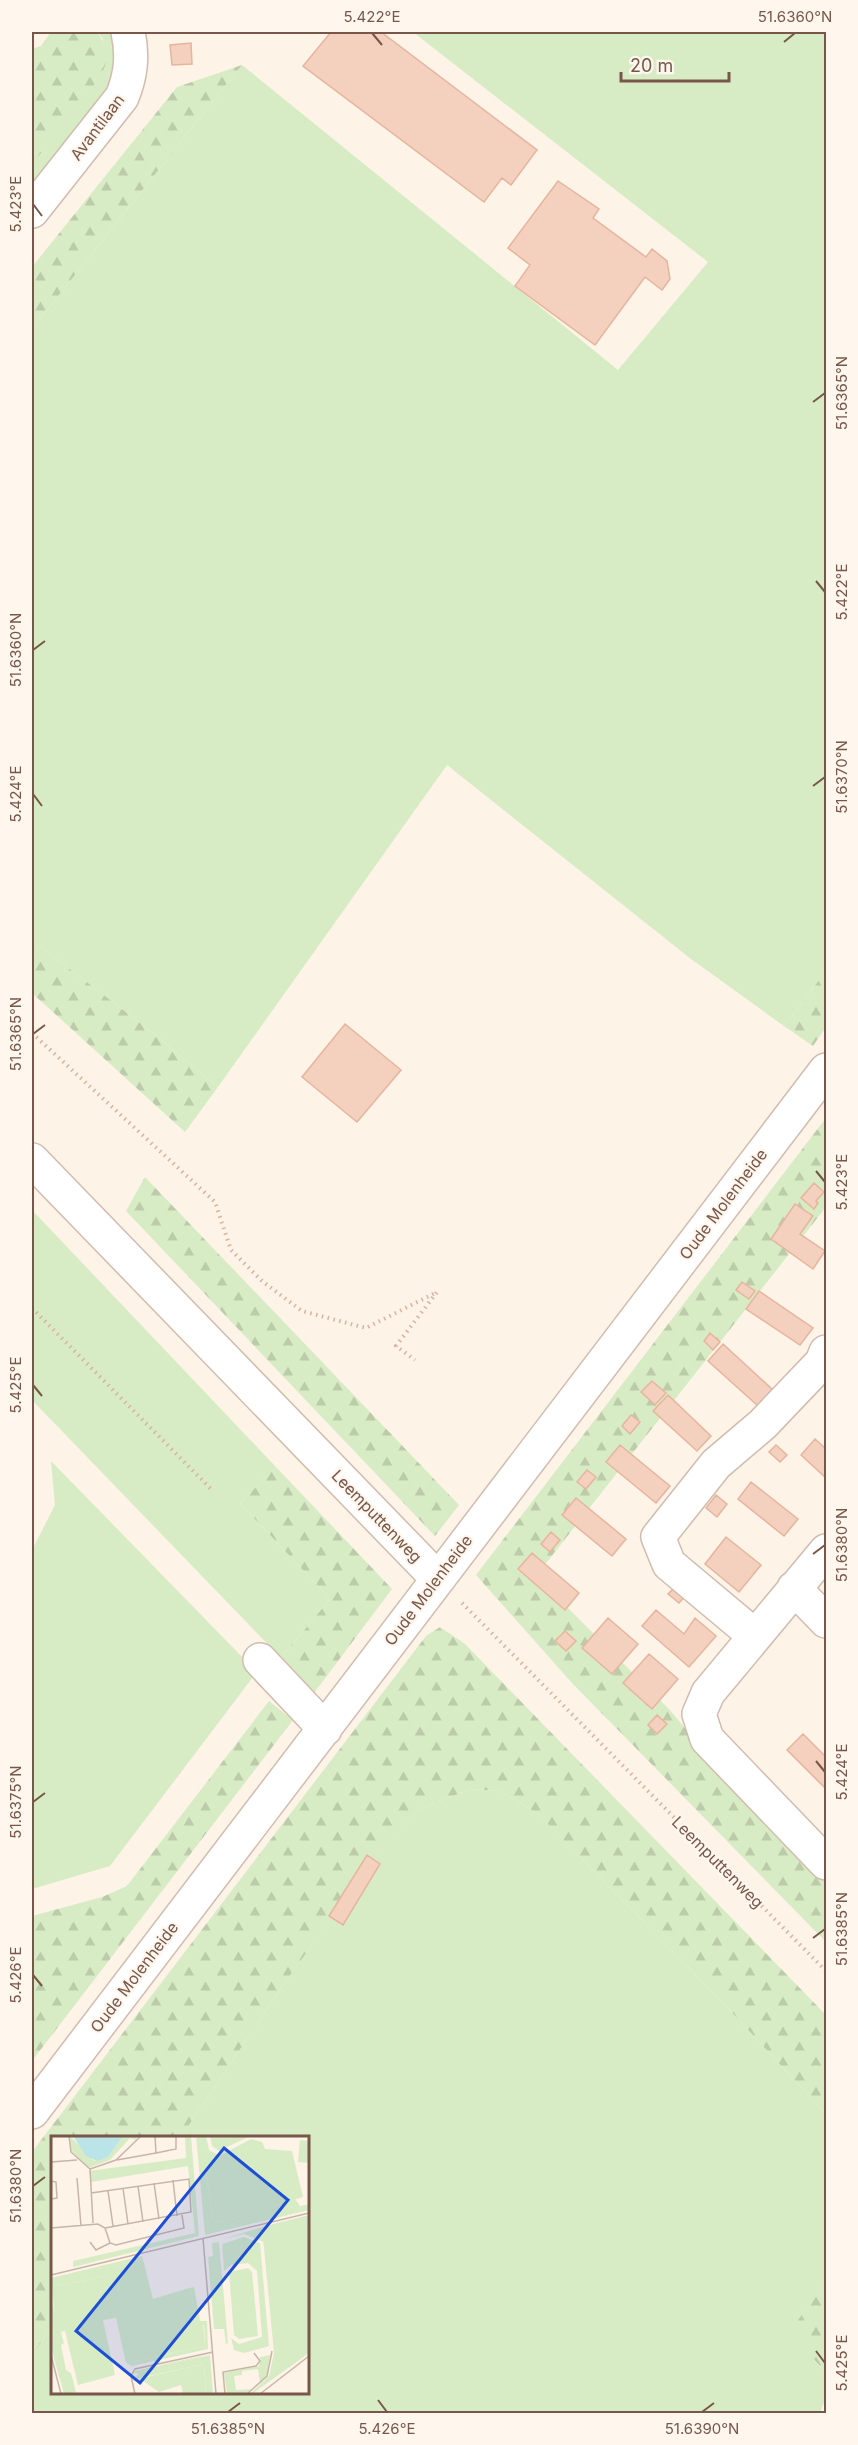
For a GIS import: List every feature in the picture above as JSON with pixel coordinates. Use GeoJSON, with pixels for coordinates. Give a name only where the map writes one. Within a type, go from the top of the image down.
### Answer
{"type":"FeatureCollection","features":[{"type":"Feature","properties":{"kind":"street","name":"Avantilaan"},"geometry":{"type":"LineString","coordinates":[[32,211],[122,97],[130,78],[132,58],[128,32]]}},
{"type":"Feature","properties":{"kind":"street","name":"Oude Molenheide"},"geometry":{"type":"LineString","coordinates":[[32,2112],[826,1070]]}},
{"type":"Feature","properties":{"kind":"street","name":"Leemputtenweg"},"geometry":{"type":"LineString","coordinates":[[32,1160],[437,1578]]}},
{"type":"Feature","properties":{"kind":"street"},"geometry":{"type":"LineString","coordinates":[[755,1636],[669,1563],[658,1538],[716,1464],[763,1424],[822,1362],[826,1352]]}},
{"type":"Feature","properties":{"kind":"street"},"geometry":{"type":"LineString","coordinates":[[826,1551],[708,1693],[699,1714],[707,1739],[826,1863]]}},
{"type":"Feature","properties":{"kind":"street"},"geometry":{"type":"LineString","coordinates":[[794,1588],[826,1622]]}},
{"type":"Feature","properties":{"kind":"street"},"geometry":{"type":"LineString","coordinates":[[260,1660],[325,1729]]}},
{"type":"Feature","properties":{"kind":"path"},"geometry":{"type":"LineString","coordinates":[[32,1033],[215,1202],[231,1250],[262,1281],[302,1311],[366,1328],[437,1292],[396,1346],[415,1360]]}},
{"type":"Feature","properties":{"kind":"path"},"geometry":{"type":"LineString","coordinates":[[32,1308],[212,1490]]}},
{"type":"Feature","properties":{"kind":"path","name":"Leemputtenweg"},"geometry":{"type":"LineString","coordinates":[[437,1578],[826,1971]]}},
{"type":"Feature","properties":{"kind":"green space"},"geometry":{"type":"Polygon","coordinates":[[[51,32],[97,32],[104,46],[106,62],[86,97],[32,164],[32,49],[41,46],[51,32]]]}},
{"type":"Feature","properties":{"kind":"green space"},"geometry":{"type":"Polygon","coordinates":[[[97,32],[115,32],[115,84],[32,191],[32,164],[89,92],[103,39],[97,32]]]}},
{"type":"Feature","properties":{"kind":"green space"},"geometry":{"type":"Polygon","coordinates":[[[413,32],[826,32],[826,971],[784,1026],[691,959],[447,765],[218,1087],[148,1029],[32,940],[32,329],[242,65],[618,370],[708,262],[413,32]]]}},
{"type":"Feature","properties":{"kind":"green space"},"geometry":{"type":"Polygon","coordinates":[[[242,65],[32,329],[32,267],[177,87],[242,65]]]}},
{"type":"Feature","properties":{"kind":"green space"},"geometry":{"type":"Polygon","coordinates":[[[32,940],[148,1029],[218,1087],[185,1132],[32,993],[32,940]]]}},
{"type":"Feature","properties":{"kind":"green space"},"geometry":{"type":"Polygon","coordinates":[[[826,971],[826,1027],[813,1046],[784,1026],[826,971]]]}},
{"type":"Feature","properties":{"kind":"green space"},"geometry":{"type":"Polygon","coordinates":[[[826,1118],[826,1207],[536,1576],[669,1709],[694,1739],[826,1877],[826,1942],[572,1683],[476,1575],[826,1118]]]}},
{"type":"Feature","properties":{"kind":"green space"},"geometry":{"type":"Polygon","coordinates":[[[145,1177],[459,1505],[435,1536],[126,1211],[145,1177]]]}},
{"type":"Feature","properties":{"kind":"green space"},"geometry":{"type":"Polygon","coordinates":[[[32,1210],[276,1467],[240,1503],[330,1599],[281,1658],[32,1400],[32,1210]]]}},
{"type":"Feature","properties":{"kind":"green space"},"geometry":{"type":"Polygon","coordinates":[[[51,1461],[248,1663],[253,1677],[110,1866],[32,1889],[32,1550],[55,1505],[51,1461]]]}},
{"type":"Feature","properties":{"kind":"green space"},"geometry":{"type":"Polygon","coordinates":[[[276,1467],[392,1589],[314,1693],[281,1658],[330,1599],[240,1503],[276,1467]]]}},
{"type":"Feature","properties":{"kind":"green space"},"geometry":{"type":"Polygon","coordinates":[[[440,1627],[465,1644],[826,2015],[826,2114],[725,2005],[538,1814],[501,1791],[471,1789],[417,1810],[386,1844],[288,1978],[182,2136],[51,2136],[51,2327],[32,2356],[32,2152],[426,1636],[440,1627]]]}},
{"type":"Feature","properties":{"kind":"green space"},"geometry":{"type":"Polygon","coordinates":[[[269,1701],[293,1720],[32,2061],[32,1916],[102,1897],[127,1886],[269,1701]]]}},
{"type":"Feature","properties":{"kind":"green space"},"geometry":{"type":"Polygon","coordinates":[[[471,1789],[501,1791],[538,1814],[725,2005],[826,2114],[826,2283],[798,2321],[815,2362],[826,2371],[826,2397],[820,2413],[32,2414],[32,2356],[51,2327],[51,2394],[309,2394],[309,2136],[182,2136],[288,1978],[386,1843],[417,1810],[471,1789]]]}},
{"type":"Feature","properties":{"kind":"green space"},"geometry":{"type":"Polygon","coordinates":[[[826,2283],[826,2371],[806,2349],[798,2320],[826,2283]]]}},
{"type":"Feature","properties":{"kind":"building"},"geometry":{"type":"Polygon","coordinates":[[[331,32],[381,32],[537,150],[511,185],[502,178],[484,202],[303,66],[331,32]]]}},
{"type":"Feature","properties":{"kind":"building"},"geometry":{"type":"Polygon","coordinates":[[[191,43],[192,64],[172,65],[170,45],[191,43]]]}},
{"type":"Feature","properties":{"kind":"building"},"geometry":{"type":"Polygon","coordinates":[[[558,181],[599,209],[593,218],[646,257],[652,249],[667,261],[670,279],[662,290],[645,277],[595,345],[515,286],[530,265],[508,248],[558,181]]]}},
{"type":"Feature","properties":{"kind":"building"},"geometry":{"type":"Polygon","coordinates":[[[345,1024],[401,1070],[357,1122],[302,1077],[345,1024]]]}},
{"type":"Feature","properties":{"kind":"building"},"geometry":{"type":"Polygon","coordinates":[[[814,1183],[824,1192],[816,1201],[818,1203],[814,1209],[801,1198],[814,1183]]]}},
{"type":"Feature","properties":{"kind":"building"},"geometry":{"type":"Polygon","coordinates":[[[795,1204],[813,1216],[800,1234],[825,1251],[813,1269],[771,1239],[795,1204]]]}},
{"type":"Feature","properties":{"kind":"building"},"geometry":{"type":"Polygon","coordinates":[[[742,1282],[755,1291],[749,1299],[736,1290],[742,1282]]]}},
{"type":"Feature","properties":{"kind":"building"},"geometry":{"type":"Polygon","coordinates":[[[759,1291],[813,1328],[800,1345],[746,1309],[759,1291]]]}},
{"type":"Feature","properties":{"kind":"building"},"geometry":{"type":"Polygon","coordinates":[[[710,1333],[720,1342],[713,1350],[704,1341],[710,1333]]]}},
{"type":"Feature","properties":{"kind":"building"},"geometry":{"type":"Polygon","coordinates":[[[723,1344],[773,1390],[758,1406],[708,1361],[723,1344]]]}},
{"type":"Feature","properties":{"kind":"building"},"geometry":{"type":"Polygon","coordinates":[[[652,1381],[666,1393],[655,1405],[641,1392],[652,1381]]]}},
{"type":"Feature","properties":{"kind":"building"},"geometry":{"type":"Polygon","coordinates":[[[668,1395],[711,1436],[697,1451],[653,1411],[668,1395]]]}},
{"type":"Feature","properties":{"kind":"building"},"geometry":{"type":"Polygon","coordinates":[[[631,1415],[640,1422],[630,1434],[622,1426],[631,1415]]]}},
{"type":"Feature","properties":{"kind":"building"},"geometry":{"type":"Polygon","coordinates":[[[815,1439],[826,1449],[826,1478],[801,1455],[815,1439]]]}},
{"type":"Feature","properties":{"kind":"building"},"geometry":{"type":"Polygon","coordinates":[[[620,1445],[670,1486],[656,1503],[606,1462],[620,1445]]]}},
{"type":"Feature","properties":{"kind":"building"},"geometry":{"type":"Polygon","coordinates":[[[776,1445],[787,1455],[780,1462],[769,1452],[776,1445]]]}},
{"type":"Feature","properties":{"kind":"building"},"geometry":{"type":"Polygon","coordinates":[[[587,1470],[596,1477],[586,1489],[577,1482],[587,1470]]]}},
{"type":"Feature","properties":{"kind":"building"},"geometry":{"type":"Polygon","coordinates":[[[751,1482],[798,1519],[784,1536],[738,1499],[751,1482]]]}},
{"type":"Feature","properties":{"kind":"building"},"geometry":{"type":"Polygon","coordinates":[[[716,1495],[727,1504],[717,1517],[706,1508],[716,1495]]]}},
{"type":"Feature","properties":{"kind":"building"},"geometry":{"type":"Polygon","coordinates":[[[576,1498],[626,1539],[612,1556],[562,1515],[576,1498]]]}},
{"type":"Feature","properties":{"kind":"building"},"geometry":{"type":"Polygon","coordinates":[[[551,1532],[560,1540],[550,1552],[541,1544],[551,1532]]]}},
{"type":"Feature","properties":{"kind":"building"},"geometry":{"type":"Polygon","coordinates":[[[726,1537],[761,1565],[739,1592],[705,1564],[726,1537]]]}},
{"type":"Feature","properties":{"kind":"building"},"geometry":{"type":"Polygon","coordinates":[[[532,1553],[579,1593],[565,1610],[518,1569],[532,1553]]]}},
{"type":"Feature","properties":{"kind":"building"},"geometry":{"type":"Polygon","coordinates":[[[676,1586],[686,1595],[679,1603],[668,1594],[676,1586]]]}},
{"type":"Feature","properties":{"kind":"building"},"geometry":{"type":"Polygon","coordinates":[[[656,1610],[684,1634],[695,1618],[716,1636],[689,1667],[642,1626],[656,1610]]]}},
{"type":"Feature","properties":{"kind":"building"},"geometry":{"type":"Polygon","coordinates":[[[608,1618],[638,1644],[612,1674],[582,1648],[608,1618]]]}},
{"type":"Feature","properties":{"kind":"building"},"geometry":{"type":"Polygon","coordinates":[[[565,1631],[576,1641],[566,1651],[555,1641],[565,1631]]]}},
{"type":"Feature","properties":{"kind":"building"},"geometry":{"type":"Polygon","coordinates":[[[649,1654],[678,1679],[652,1709],[623,1683],[649,1654]]]}},
{"type":"Feature","properties":{"kind":"building"},"geometry":{"type":"Polygon","coordinates":[[[657,1715],[667,1724],[657,1734],[648,1725],[657,1715]]]}},
{"type":"Feature","properties":{"kind":"building"},"geometry":{"type":"Polygon","coordinates":[[[803,1734],[826,1757],[826,1789],[787,1750],[803,1734]]]}},
{"type":"Feature","properties":{"kind":"building"},"geometry":{"type":"Polygon","coordinates":[[[367,1855],[380,1864],[343,1925],[329,1916],[367,1855]]]}}]}
